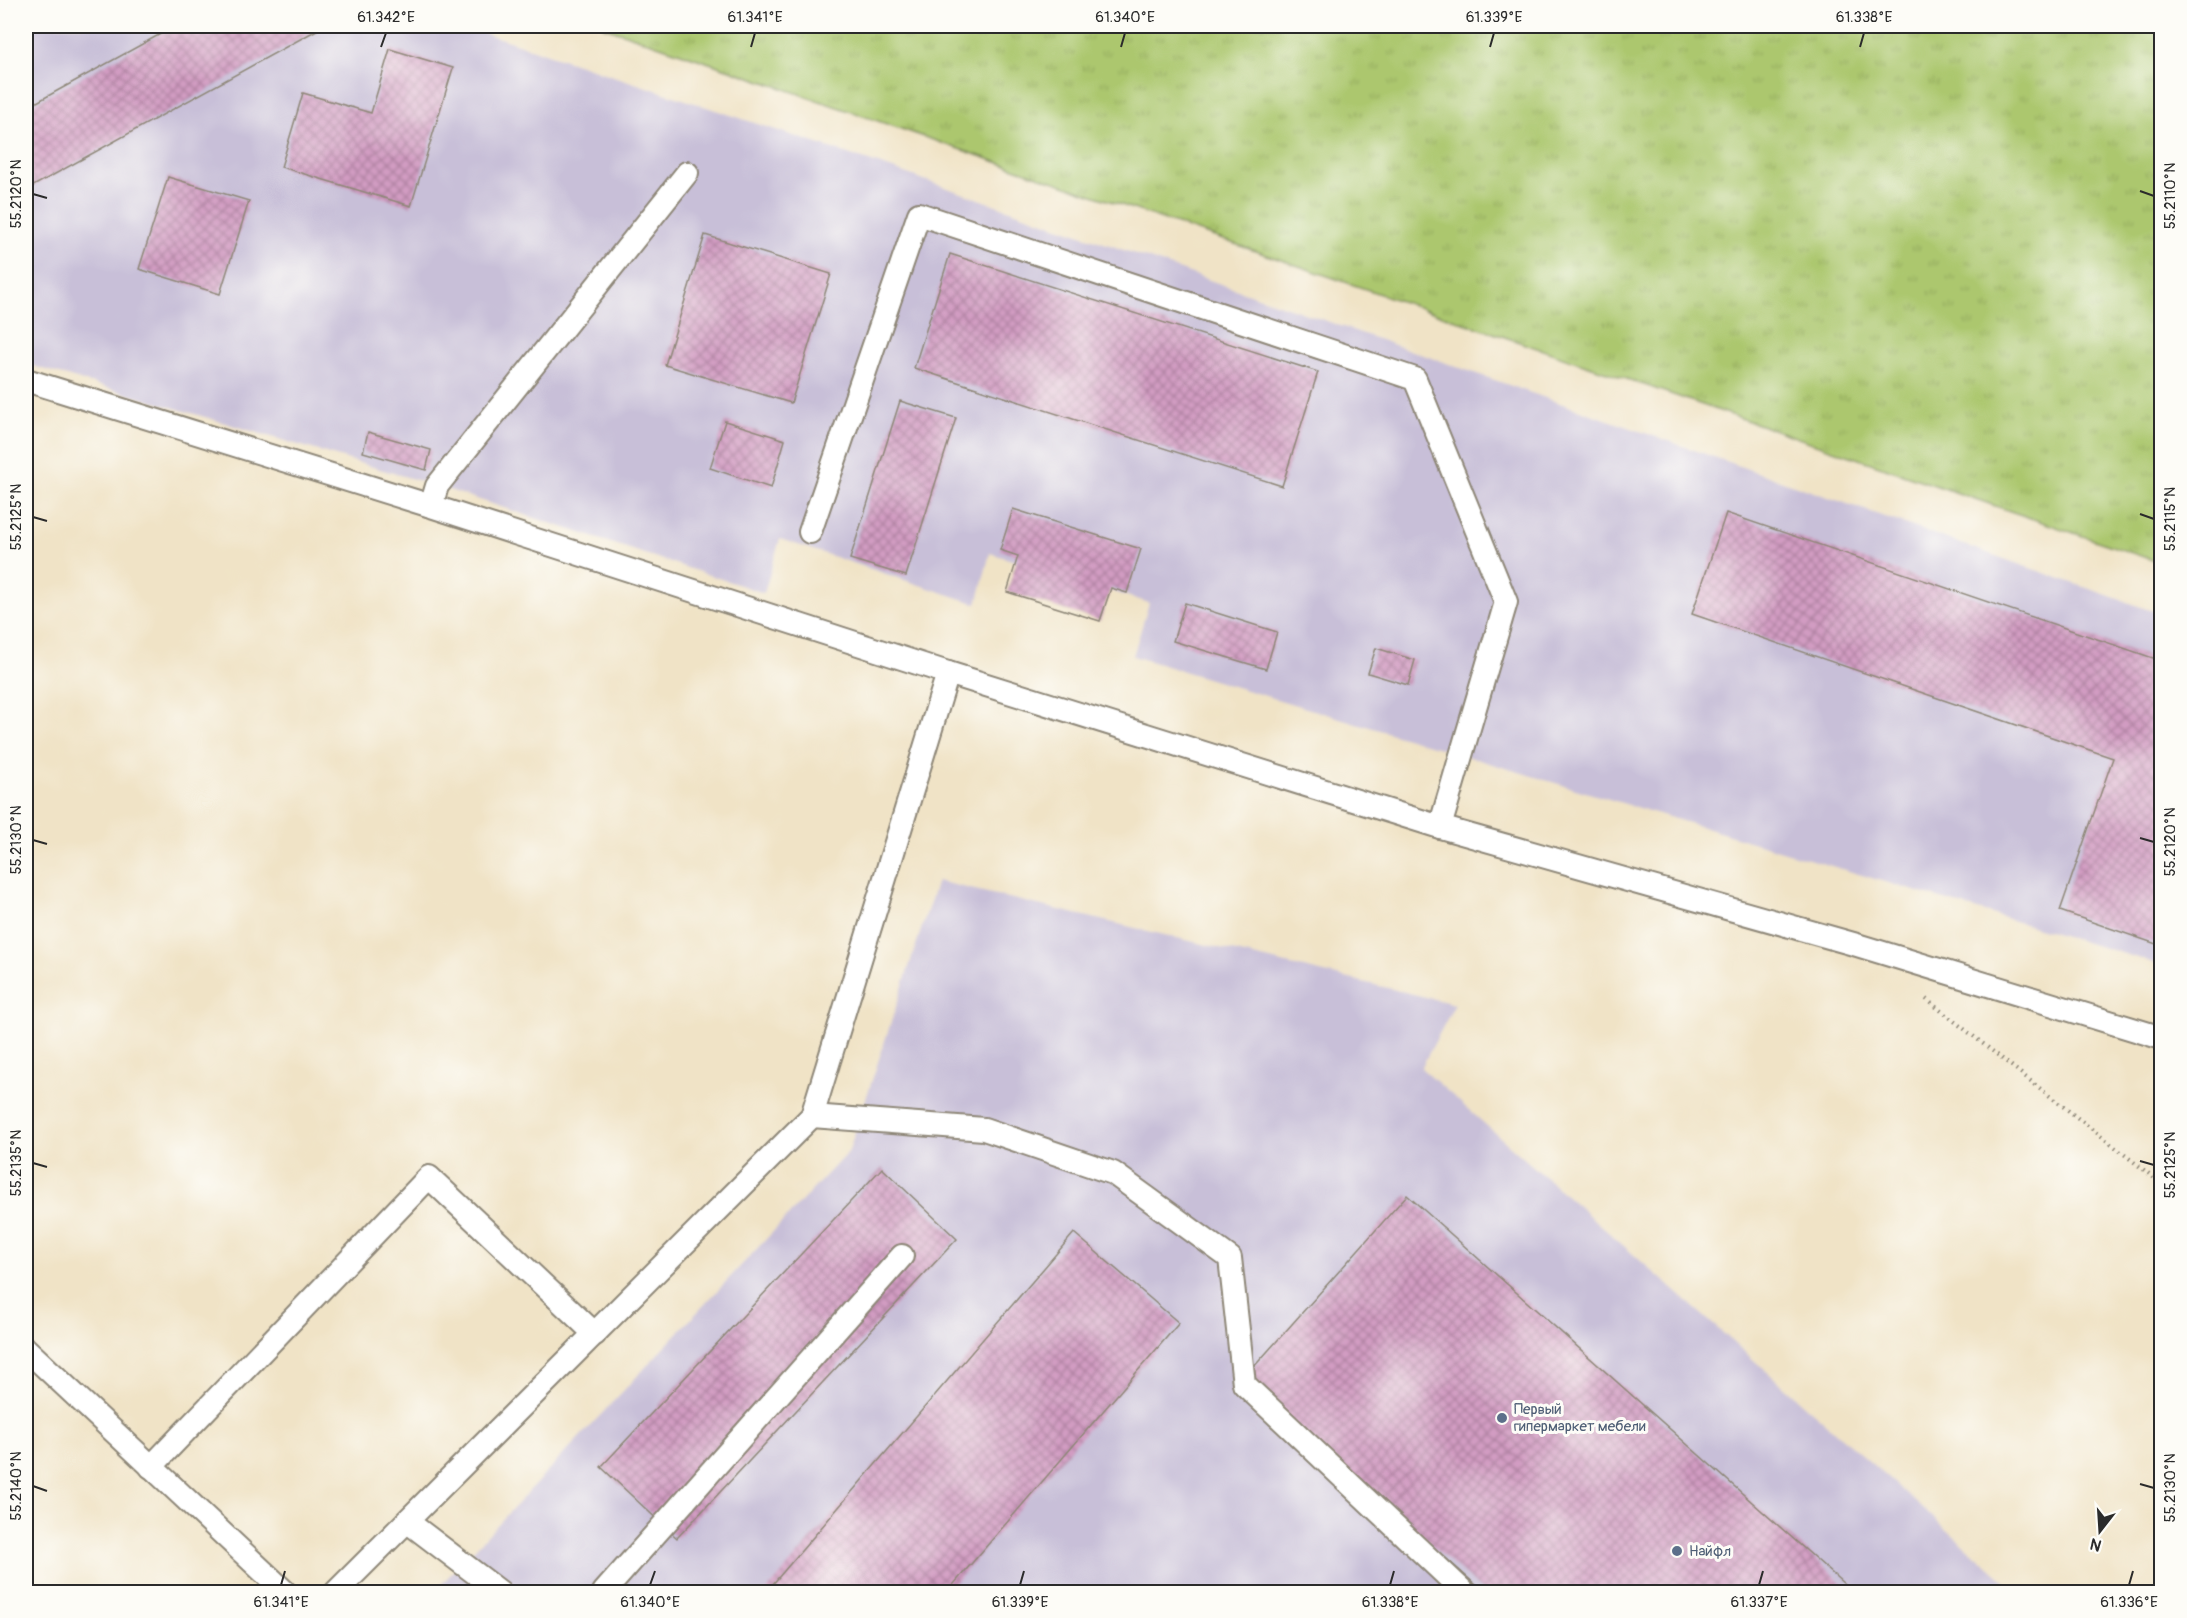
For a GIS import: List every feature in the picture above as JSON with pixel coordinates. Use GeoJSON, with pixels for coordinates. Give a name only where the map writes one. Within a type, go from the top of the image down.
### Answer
{"type":"FeatureCollection","features":[{"type":"Feature","properties":{"kind":"lane"},"geometry":{"type":"LineString","coordinates":[[431,506],[437,486],[687,172]]}},
{"type":"Feature","properties":{"kind":"lane"},"geometry":{"type":"LineString","coordinates":[[810,532],[919,214],[1415,379],[1506,602],[1440,827]]}},
{"type":"Feature","properties":{"kind":"lane"},"geometry":{"type":"LineString","coordinates":[[26,380],[431,506],[948,673],[1440,827],[1857,945],[2162,1038]]}},
{"type":"Feature","properties":{"kind":"lane"},"geometry":{"type":"LineString","coordinates":[[336,1593],[812,1116],[948,673]]}},
{"type":"Feature","properties":{"kind":"lane"},"geometry":{"type":"LineString","coordinates":[[812,1116],[984,1129],[1113,1173],[1230,1258],[1244,1384],[1464,1593]]}},
{"type":"Feature","properties":{"kind":"lane"},"geometry":{"type":"LineString","coordinates":[[151,1467],[429,1177],[595,1334]]}},
{"type":"Feature","properties":{"kind":"lane"},"geometry":{"type":"LineString","coordinates":[[604,1593],[902,1256]]}},
{"type":"Feature","properties":{"kind":"lane"},"geometry":{"type":"LineString","coordinates":[[26,1349],[285,1593]]}},
{"type":"Feature","properties":{"kind":"lane"},"geometry":{"type":"LineString","coordinates":[[408,1522],[500,1593]]}},
{"type":"Feature","properties":{"kind":"path"},"geometry":{"type":"LineString","coordinates":[[1922,996],[2162,1184]]}},
{"type":"Feature","properties":{"kind":"shaded area"},"geometry":{"type":"Polygon","coordinates":[[[26,26],[463,26],[893,169],[2161,614],[2161,965],[1133,656],[1149,603],[990,553],[977,604],[780,539],[764,593],[437,486],[26,364],[26,26]]]}},
{"type":"Feature","properties":{"kind":"shaded area"},"geometry":{"type":"Polygon","coordinates":[[[937,881],[1455,1004],[1421,1068],[2018,1592],[434,1592],[849,1151],[937,881]]]}},
{"type":"Feature","properties":{"kind":"green space"},"geometry":{"type":"Polygon","coordinates":[[[602,26],[2161,26],[2161,563],[602,26]]]}},
{"type":"Feature","properties":{"kind":"building"},"geometry":{"type":"Polygon","coordinates":[[[175,26],[324,26],[26,190],[26,108],[175,26]]]}},
{"type":"Feature","properties":{"kind":"building"},"geometry":{"type":"Polygon","coordinates":[[[390,49],[453,68],[411,206],[281,167],[303,93],[371,113],[390,49]]]}},
{"type":"Feature","properties":{"kind":"building"},"geometry":{"type":"Polygon","coordinates":[[[168,177],[249,201],[220,294],[139,269],[168,177]]]}},
{"type":"Feature","properties":{"kind":"building"},"geometry":{"type":"Polygon","coordinates":[[[705,235],[831,274],[791,403],[665,365],[705,235]]]}},
{"type":"Feature","properties":{"kind":"building"},"geometry":{"type":"Polygon","coordinates":[[[950,254],[1318,372],[1282,486],[914,368],[950,254]]]}},
{"type":"Feature","properties":{"kind":"building"},"geometry":{"type":"Polygon","coordinates":[[[900,401],[956,418],[906,576],[850,559],[900,401]]]}},
{"type":"Feature","properties":{"kind":"building"},"geometry":{"type":"Polygon","coordinates":[[[725,421],[785,440],[771,488],[710,468],[725,421]]]}},
{"type":"Feature","properties":{"kind":"building"},"geometry":{"type":"Polygon","coordinates":[[[368,432],[431,450],[426,470],[363,452],[368,432]]]}},
{"type":"Feature","properties":{"kind":"building"},"geometry":{"type":"Polygon","coordinates":[[[1013,509],[1141,549],[1127,593],[1111,588],[1100,621],[1007,592],[1018,556],[1000,550],[1013,509]]]}},
{"type":"Feature","properties":{"kind":"building"},"geometry":{"type":"Polygon","coordinates":[[[1726,513],[2162,661],[2162,946],[2060,911],[2113,758],[1692,614],[1726,513]]]}},
{"type":"Feature","properties":{"kind":"building"},"geometry":{"type":"Polygon","coordinates":[[[1185,603],[1277,632],[1266,669],[1173,641],[1185,603]]]}},
{"type":"Feature","properties":{"kind":"building"},"geometry":{"type":"Polygon","coordinates":[[[1376,648],[1415,660],[1408,685],[1368,673],[1376,648]]]}},
{"type":"Feature","properties":{"kind":"building"},"geometry":{"type":"Polygon","coordinates":[[[882,1168],[957,1239],[677,1538],[601,1467],[882,1168]]]}},
{"type":"Feature","properties":{"kind":"building"},"geometry":{"type":"Polygon","coordinates":[[[1407,1195],[1853,1592],[1484,1592],[1243,1379],[1407,1195]]]}},
{"type":"Feature","properties":{"kind":"building"},"geometry":{"type":"Polygon","coordinates":[[[1074,1233],[1179,1323],[947,1592],[766,1592],[1074,1233]]]}},
{"type":"Feature","properties":{"kind":"place","name":"Первый гипермаркет мебели"},"geometry":{"type":"Point","coordinates":[1502,1418]}},
{"type":"Feature","properties":{"kind":"place","name":"Найфл"},"geometry":{"type":"Point","coordinates":[1677,1551]}}]}
